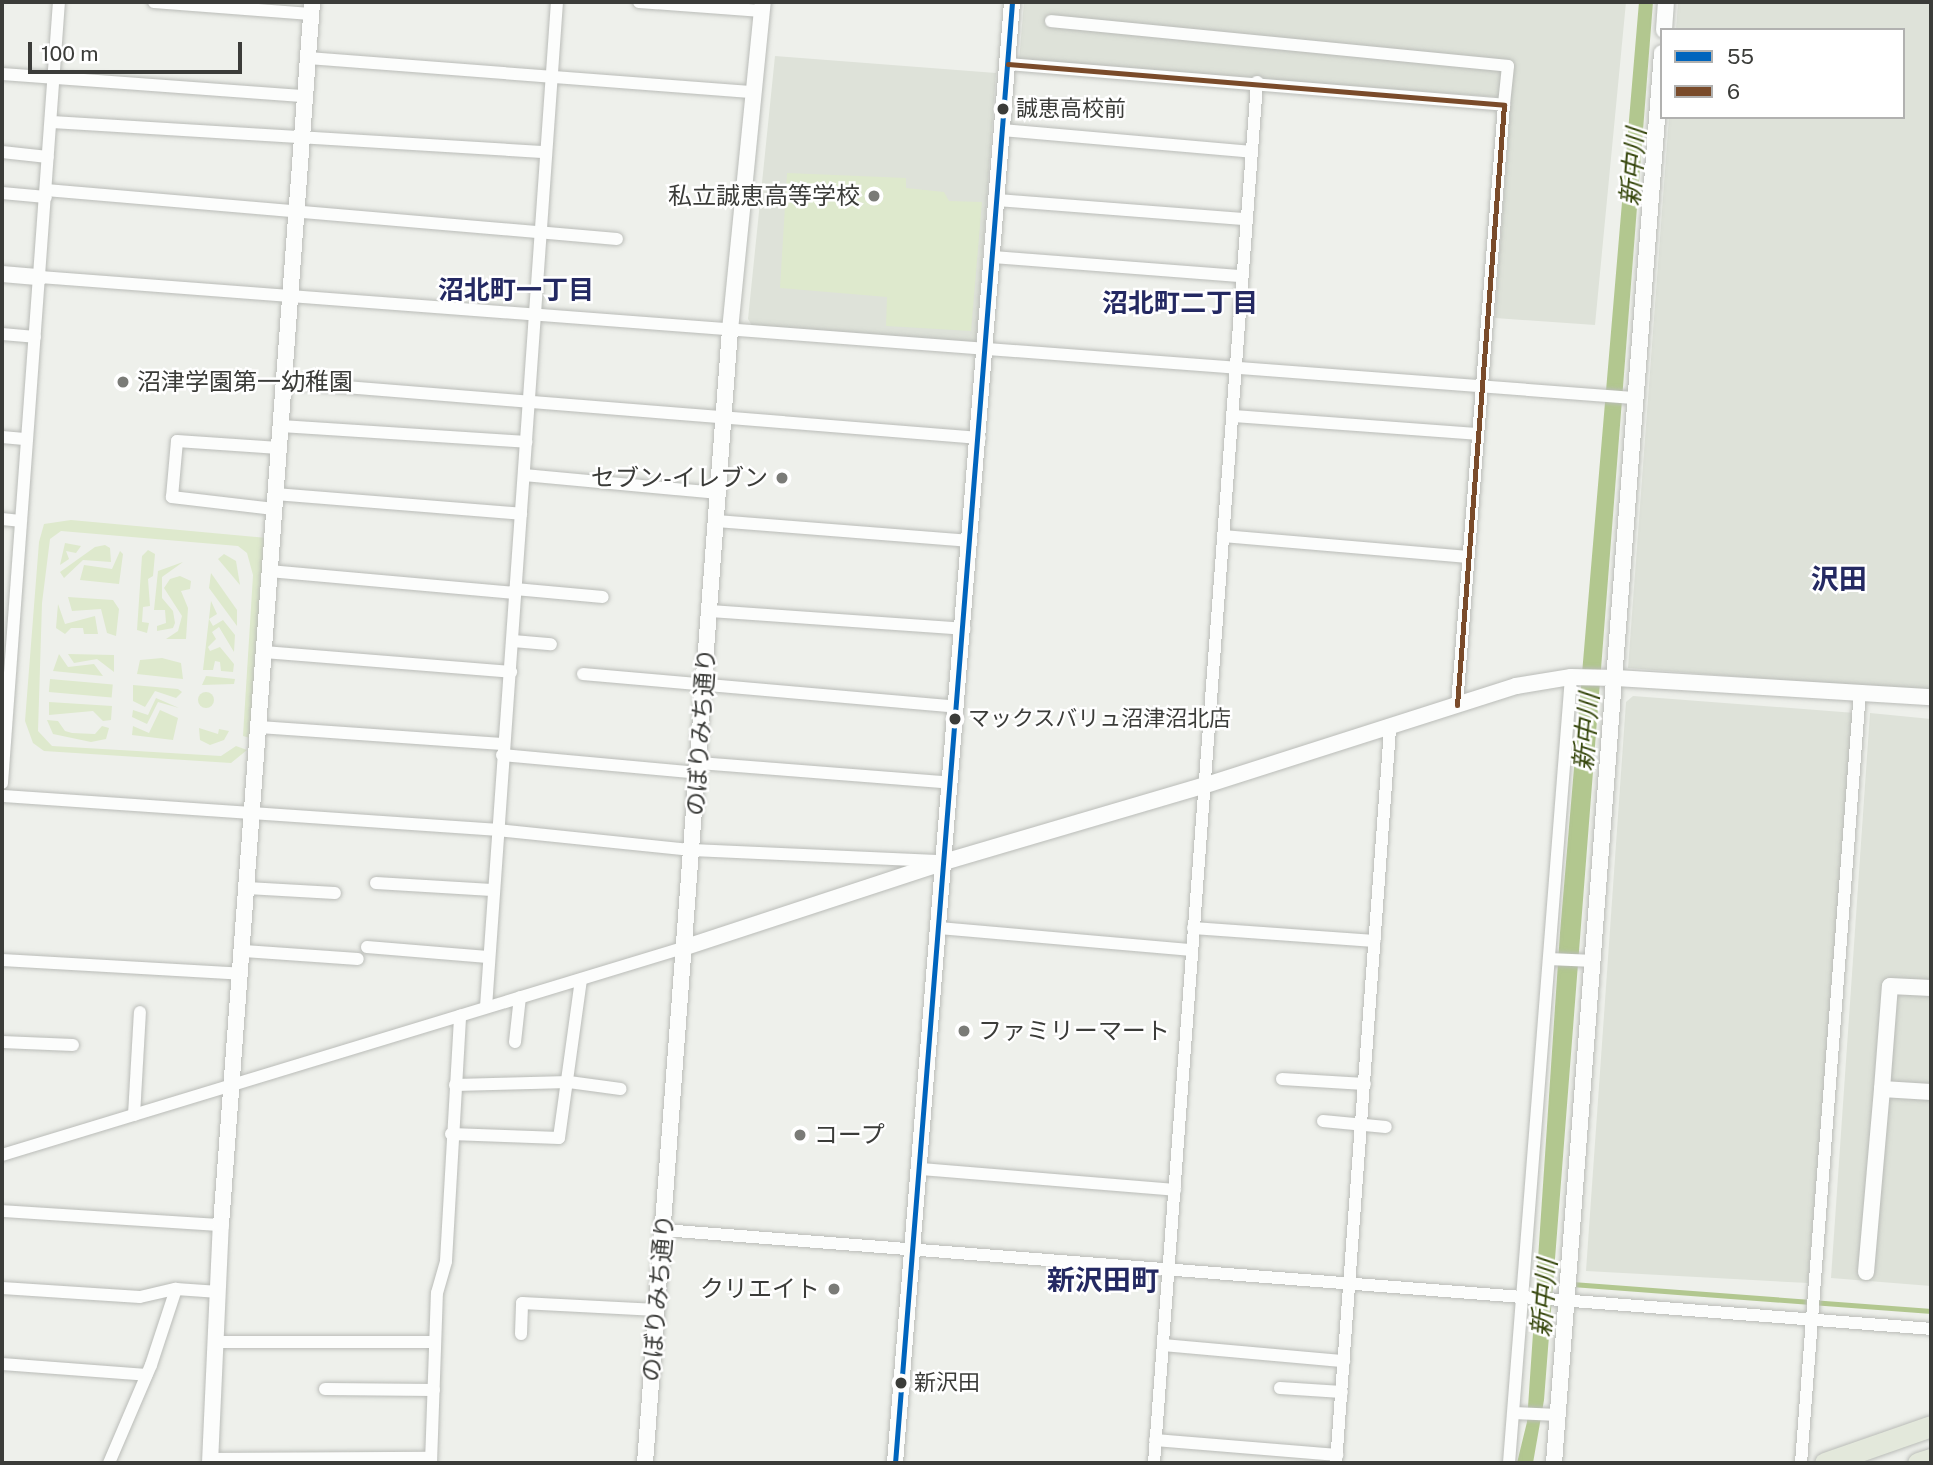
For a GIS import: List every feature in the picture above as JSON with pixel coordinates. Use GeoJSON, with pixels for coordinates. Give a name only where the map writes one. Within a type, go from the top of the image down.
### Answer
{"type":"FeatureCollection","features":[{"type":"Feature","properties":{"kind":"highway"},"geometry":{"type":"LineString","coordinates":[[1825,1463],[1931,1426]]}},
{"type":"Feature","properties":{"kind":"highway"},"geometry":{"type":"LineString","coordinates":[[1918,1463],[1931,1458]]}},
{"type":"Feature","properties":{"kind":"street"},"geometry":{"type":"LineString","coordinates":[[2,783],[8,595],[20,520],[27,439],[59,2]]}},
{"type":"Feature","properties":{"kind":"street"},"geometry":{"type":"LineString","coordinates":[[154,2],[312,8],[258,727],[244,951],[221,1225],[210,1461],[431,1461],[437,1293],[446,1261],[451,1134],[460,1015]]}},
{"type":"Feature","properties":{"kind":"street"},"geometry":{"type":"LineString","coordinates":[[486,1007],[492,890],[511,672],[558,2]]}},
{"type":"Feature","properties":{"kind":"street"},"geometry":{"type":"LineString","coordinates":[[639,2],[762,6]]}},
{"type":"Feature","properties":{"kind":"street"},"geometry":{"type":"LineString","coordinates":[[895,1463],[915,1251],[944,862],[988,349],[1012,2]]}},
{"type":"Feature","properties":{"kind":"street"},"geometry":{"type":"LineString","coordinates":[[1664,28],[1666,2]]}},
{"type":"Feature","properties":{"kind":"street","name":"のぼりみち通り"},"geometry":{"type":"LineString","coordinates":[[645,1463],[686,947],[730,330],[762,6]]}},
{"type":"Feature","properties":{"kind":"street"},"geometry":{"type":"LineString","coordinates":[[1051,21],[1508,66],[1480,386],[1457,705]]}},
{"type":"Feature","properties":{"kind":"street"},"geometry":{"type":"LineString","coordinates":[[308,58],[754,92]]}},
{"type":"Feature","properties":{"kind":"street"},"geometry":{"type":"LineString","coordinates":[[1008,64],[1258,82],[1504,105]]}},
{"type":"Feature","properties":{"kind":"street"},"geometry":{"type":"LineString","coordinates":[[2,74],[305,96]]}},
{"type":"Feature","properties":{"kind":"street"},"geometry":{"type":"LineString","coordinates":[[1554,1463],[1554,1415],[1564,1297],[1570,1268],[1616,678],[1633,398],[1660,77]]}},
{"type":"Feature","properties":{"kind":"street"},"geometry":{"type":"LineString","coordinates":[[1154,1463],[1258,82]]}},
{"type":"Feature","properties":{"kind":"street"},"geometry":{"type":"LineString","coordinates":[[51,122],[295,138],[302,134],[546,152]]}},
{"type":"Feature","properties":{"kind":"street"},"geometry":{"type":"LineString","coordinates":[[1002,130],[1252,152]]}},
{"type":"Feature","properties":{"kind":"street"},"geometry":{"type":"LineString","coordinates":[[2,152],[48,157]]}},
{"type":"Feature","properties":{"kind":"street"},"geometry":{"type":"LineString","coordinates":[[2,193],[296,211],[617,239]]}},
{"type":"Feature","properties":{"kind":"street"},"geometry":{"type":"LineString","coordinates":[[997,200],[1246,219]]}},
{"type":"Feature","properties":{"kind":"street"},"geometry":{"type":"LineString","coordinates":[[993,257],[1242,276]]}},
{"type":"Feature","properties":{"kind":"street"},"geometry":{"type":"LineString","coordinates":[[2,274],[1633,398]]}},
{"type":"Feature","properties":{"kind":"street"},"geometry":{"type":"LineString","coordinates":[[2,334],[35,337]]}},
{"type":"Feature","properties":{"kind":"street"},"geometry":{"type":"LineString","coordinates":[[284,382],[725,415],[980,438]]}},
{"type":"Feature","properties":{"kind":"street"},"geometry":{"type":"LineString","coordinates":[[1233,416],[1477,434]]}},
{"type":"Feature","properties":{"kind":"street"},"geometry":{"type":"LineString","coordinates":[[281,426],[526,442]]}},
{"type":"Feature","properties":{"kind":"street"},"geometry":{"type":"LineString","coordinates":[[2,438],[27,439]]}},
{"type":"Feature","properties":{"kind":"street"},"geometry":{"type":"LineString","coordinates":[[279,448],[177,441],[172,497],[521,514]]}},
{"type":"Feature","properties":{"kind":"street"},"geometry":{"type":"LineString","coordinates":[[524,475],[719,493]]}},
{"type":"Feature","properties":{"kind":"street"},"geometry":{"type":"LineString","coordinates":[[2,519],[20,520]]}},
{"type":"Feature","properties":{"kind":"street"},"geometry":{"type":"LineString","coordinates":[[716,521],[971,541]]}},
{"type":"Feature","properties":{"kind":"street"},"geometry":{"type":"LineString","coordinates":[[1223,536],[1468,557]]}},
{"type":"Feature","properties":{"kind":"street"},"geometry":{"type":"LineString","coordinates":[[270,571],[603,597]]}},
{"type":"Feature","properties":{"kind":"street"},"geometry":{"type":"LineString","coordinates":[[709,611],[964,629]]}},
{"type":"Feature","properties":{"kind":"street"},"geometry":{"type":"LineString","coordinates":[[513,641],[551,644]]}},
{"type":"Feature","properties":{"kind":"street"},"geometry":{"type":"LineString","coordinates":[[264,652],[511,672]]}},
{"type":"Feature","properties":{"kind":"street"},"geometry":{"type":"LineString","coordinates":[[583,674],[705,687],[957,707]]}},
{"type":"Feature","properties":{"kind":"street"},"geometry":{"type":"LineString","coordinates":[[1509,1463],[1519,1413],[1523,1298],[1549,958],[1576,677]]}},
{"type":"Feature","properties":{"kind":"street"},"geometry":{"type":"LineString","coordinates":[[2,1155],[686,947],[944,862],[1390,729],[1516,686],[1576,677],[1616,678],[1931,697]]}},
{"type":"Feature","properties":{"kind":"street"},"geometry":{"type":"LineString","coordinates":[[1801,1463],[1860,691]]}},
{"type":"Feature","properties":{"kind":"street"},"geometry":{"type":"LineString","coordinates":[[258,727],[699,768],[951,783]]}},
{"type":"Feature","properties":{"kind":"street"},"geometry":{"type":"LineString","coordinates":[[1155,1440],[1336,1459],[1390,729]]}},
{"type":"Feature","properties":{"kind":"street"},"geometry":{"type":"LineString","coordinates":[[2,796],[497,830],[692,850],[944,862]]}},
{"type":"Feature","properties":{"kind":"street"},"geometry":{"type":"LineString","coordinates":[[376,883],[492,890]]}},
{"type":"Feature","properties":{"kind":"street"},"geometry":{"type":"LineString","coordinates":[[247,888],[335,893]]}},
{"type":"Feature","properties":{"kind":"street"},"geometry":{"type":"LineString","coordinates":[[939,928],[1192,950]]}},
{"type":"Feature","properties":{"kind":"street"},"geometry":{"type":"LineString","coordinates":[[1194,928],[1375,941]]}},
{"type":"Feature","properties":{"kind":"street"},"geometry":{"type":"LineString","coordinates":[[367,947],[488,957]]}},
{"type":"Feature","properties":{"kind":"street"},"geometry":{"type":"LineString","coordinates":[[244,951],[358,959]]}},
{"type":"Feature","properties":{"kind":"street"},"geometry":{"type":"LineString","coordinates":[[1549,958],[1594,961]]}},
{"type":"Feature","properties":{"kind":"street"},"geometry":{"type":"LineString","coordinates":[[2,960],[242,974]]}},
{"type":"Feature","properties":{"kind":"street"},"geometry":{"type":"LineString","coordinates":[[451,1134],[559,1138],[569,1082],[581,979]]}},
{"type":"Feature","properties":{"kind":"street"},"geometry":{"type":"LineString","coordinates":[[1866,1272],[1890,986],[1931,988]]}},
{"type":"Feature","properties":{"kind":"street"},"geometry":{"type":"LineString","coordinates":[[515,1042],[520,997]]}},
{"type":"Feature","properties":{"kind":"street"},"geometry":{"type":"LineString","coordinates":[[134,1115],[140,1012]]}},
{"type":"Feature","properties":{"kind":"street"},"geometry":{"type":"LineString","coordinates":[[2,1042],[73,1045]]}},
{"type":"Feature","properties":{"kind":"street"},"geometry":{"type":"LineString","coordinates":[[1282,1079],[1365,1084]]}},
{"type":"Feature","properties":{"kind":"street"},"geometry":{"type":"LineString","coordinates":[[455,1085],[569,1082],[621,1089]]}},
{"type":"Feature","properties":{"kind":"street"},"geometry":{"type":"LineString","coordinates":[[1882,1089],[1931,1092]]}},
{"type":"Feature","properties":{"kind":"street"},"geometry":{"type":"LineString","coordinates":[[1323,1121],[1386,1127]]}},
{"type":"Feature","properties":{"kind":"street"},"geometry":{"type":"LineString","coordinates":[[921,1169],[1175,1190]]}},
{"type":"Feature","properties":{"kind":"street"},"geometry":{"type":"LineString","coordinates":[[2,1211],[221,1225]]}},
{"type":"Feature","properties":{"kind":"street"},"geometry":{"type":"LineString","coordinates":[[663,1230],[1523,1298],[1564,1297],[1813,1322],[1931,1329]]}},
{"type":"Feature","properties":{"kind":"street"},"geometry":{"type":"LineString","coordinates":[[2,1288],[140,1297],[176,1289],[219,1292]]}},
{"type":"Feature","properties":{"kind":"street"},"geometry":{"type":"LineString","coordinates":[[109,1463],[147,1375],[176,1289]]}},
{"type":"Feature","properties":{"kind":"street"},"geometry":{"type":"LineString","coordinates":[[521,1334],[522,1303],[657,1310]]}},
{"type":"Feature","properties":{"kind":"street"},"geometry":{"type":"LineString","coordinates":[[216,1342],[435,1342]]}},
{"type":"Feature","properties":{"kind":"street"},"geometry":{"type":"LineString","coordinates":[[1163,1345],[1344,1361]]}},
{"type":"Feature","properties":{"kind":"street"},"geometry":{"type":"LineString","coordinates":[[2,1364],[147,1375]]}},
{"type":"Feature","properties":{"kind":"street"},"geometry":{"type":"LineString","coordinates":[[1280,1388],[1342,1392]]}},
{"type":"Feature","properties":{"kind":"street"},"geometry":{"type":"LineString","coordinates":[[325,1390],[434,1390]]}},
{"type":"Feature","properties":{"kind":"street"},"geometry":{"type":"LineString","coordinates":[[1519,1413],[1554,1415]]}},
{"type":"Feature","properties":{"kind":"shaded area"},"geometry":{"type":"Polygon","coordinates":[[[1024,2],[1626,2],[1595,325],[1495,318],[1511,98],[1019,61],[1024,2]]]}},
{"type":"Feature","properties":{"kind":"shaded area"},"geometry":{"type":"Polygon","coordinates":[[[1678,2],[1931,2],[1931,692],[1628,668],[1669,119],[1905,119],[1905,28],[1676,28],[1678,2]]]}},
{"type":"Feature","properties":{"kind":"shaded area","name":"私立誠恵高等学校"},"geometry":{"type":"Polygon","coordinates":[[[775,56],[996,73],[976,344],[753,327],[748,319],[775,56]]]}},
{"type":"Feature","properties":{"kind":"shaded area"},"geometry":{"type":"Polygon","coordinates":[[[787,173],[906,178],[906,188],[944,192],[949,201],[982,202],[971,331],[886,326],[887,297],[780,288],[787,173]]]}},
{"type":"Feature","properties":{"kind":"shaded area"},"geometry":{"type":"Polygon","coordinates":[[[71,520],[267,538],[250,738],[243,736],[253,575],[247,553],[238,546],[61,531],[50,539],[42,603],[38,731],[52,746],[221,756],[236,746],[247,750],[231,763],[44,751],[33,743],[25,721],[39,542],[44,524],[71,520]]]}},
{"type":"Feature","properties":{"kind":"shaded area"},"geometry":{"type":"Polygon","coordinates":[[[65,543],[81,546],[76,553],[66,551],[69,559],[60,565],[65,543]]]}},
{"type":"Feature","properties":{"kind":"shaded area"},"geometry":{"type":"Polygon","coordinates":[[[105,545],[110,548],[111,562],[83,560],[64,578],[60,572],[95,547],[105,545]]]}},
{"type":"Feature","properties":{"kind":"shaded area"},"geometry":{"type":"Polygon","coordinates":[[[148,550],[155,554],[153,576],[148,579],[150,606],[143,607],[142,622],[149,623],[147,633],[137,630],[142,556],[148,550]]]}},
{"type":"Feature","properties":{"kind":"shaded area"},"geometry":{"type":"Polygon","coordinates":[[[120,551],[123,554],[119,584],[80,580],[84,565],[112,569],[120,551]]]}},
{"type":"Feature","properties":{"kind":"shaded area"},"geometry":{"type":"Polygon","coordinates":[[[224,554],[236,561],[240,585],[218,559],[224,554]]]}},
{"type":"Feature","properties":{"kind":"shaded area"},"geometry":{"type":"Polygon","coordinates":[[[183,562],[162,577],[162,598],[173,611],[175,623],[173,628],[157,631],[157,626],[166,623],[165,610],[154,610],[158,571],[183,562]]]}},
{"type":"Feature","properties":{"kind":"shaded area"},"geometry":{"type":"Polygon","coordinates":[[[211,573],[237,610],[237,626],[209,588],[211,573]]]}},
{"type":"Feature","properties":{"kind":"shaded area"},"geometry":{"type":"Polygon","coordinates":[[[180,576],[191,581],[190,589],[181,591],[188,608],[186,639],[166,639],[178,631],[182,616],[164,588],[170,579],[180,576]]]}},
{"type":"Feature","properties":{"kind":"shaded area"},"geometry":{"type":"Polygon","coordinates":[[[68,597],[113,600],[119,609],[116,636],[107,633],[101,609],[72,611],[68,597]]]}},
{"type":"Feature","properties":{"kind":"shaded area"},"geometry":{"type":"Polygon","coordinates":[[[211,601],[217,614],[209,619],[213,626],[223,620],[235,635],[234,652],[219,627],[212,632],[216,639],[208,647],[210,651],[220,647],[234,664],[233,672],[221,671],[220,662],[215,661],[213,670],[203,670],[211,601]]]}},
{"type":"Feature","properties":{"kind":"shaded area"},"geometry":{"type":"Polygon","coordinates":[[[58,604],[65,624],[95,616],[98,634],[84,634],[83,628],[71,628],[65,634],[56,628],[58,604]]]}},
{"type":"Feature","properties":{"kind":"shaded area"},"geometry":{"type":"Polygon","coordinates":[[[59,654],[68,667],[94,664],[103,676],[53,671],[59,654]]]}},
{"type":"Feature","properties":{"kind":"shaded area"},"geometry":{"type":"Polygon","coordinates":[[[68,654],[114,655],[114,672],[97,659],[74,663],[68,654]]]}},
{"type":"Feature","properties":{"kind":"shaded area"},"geometry":{"type":"Polygon","coordinates":[[[162,658],[181,663],[183,679],[137,674],[140,660],[162,658]]]}},
{"type":"Feature","properties":{"kind":"shaded area"},"geometry":{"type":"Polygon","coordinates":[[[206,676],[235,679],[234,684],[202,685],[206,676]]]}},
{"type":"Feature","properties":{"kind":"shaded area"},"geometry":{"type":"Polygon","coordinates":[[[50,679],[113,684],[112,697],[49,692],[50,679]]]}},
{"type":"Feature","properties":{"kind":"shaded area"},"geometry":{"type":"Polygon","coordinates":[[[133,685],[178,689],[182,692],[176,698],[155,691],[145,707],[133,701],[133,685]]]}},
{"type":"Feature","properties":{"kind":"shaded area"},"geometry":{"type":"Polygon","coordinates":[[[203,692],[209,692],[214,700],[212,706],[203,708],[198,703],[198,697],[203,692]]]}},
{"type":"Feature","properties":{"kind":"shaded area"},"geometry":{"type":"Polygon","coordinates":[[[1633,696],[1855,713],[1808,1283],[1586,1271],[1626,702],[1633,696]]]}},
{"type":"Feature","properties":{"kind":"shaded area"},"geometry":{"type":"Polygon","coordinates":[[[156,698],[179,708],[158,702],[147,724],[132,717],[133,710],[148,715],[156,698]]]}},
{"type":"Feature","properties":{"kind":"shaded area"},"geometry":{"type":"Polygon","coordinates":[[[49,702],[112,706],[111,720],[103,721],[93,711],[49,715],[49,702]]]}},
{"type":"Feature","properties":{"kind":"shaded area"},"geometry":{"type":"Polygon","coordinates":[[[160,710],[178,718],[173,740],[132,735],[133,726],[149,733],[160,710]]]}},
{"type":"Feature","properties":{"kind":"shaded area"},"geometry":{"type":"Polygon","coordinates":[[[1870,713],[1931,719],[1931,1286],[1831,1278],[1870,713]]]}},
{"type":"Feature","properties":{"kind":"shaded area"},"geometry":{"type":"Polygon","coordinates":[[[47,720],[58,721],[65,731],[72,733],[95,734],[102,726],[109,728],[106,739],[91,742],[53,734],[47,720]]]}},
{"type":"Feature","properties":{"kind":"shaded area"},"geometry":{"type":"Polygon","coordinates":[[[199,728],[218,734],[219,729],[229,731],[224,740],[210,745],[200,740],[199,728]]]}},
{"type":"Feature","properties":{"kind":"water","name":"新中川"},"geometry":{"type":"Polygon","coordinates":[[[1639,2],[1653,2],[1544,1400],[1533,1463],[1517,1463],[1527,1422],[1560,933],[1639,2]]]}},
{"type":"Feature","properties":{"kind":"waterway","name":"新中川"},"geometry":{"type":"LineString","coordinates":[[1572,1284],[1931,1311]]}},
{"type":"Feature","properties":{"kind":"transit line","name":"55"},"geometry":{"type":"LineString","coordinates":[[895,1463],[1012,2]]}},
{"type":"Feature","properties":{"kind":"transit line","name":"6"},"geometry":{"type":"LineString","coordinates":[[1008,64],[1504,105],[1457,705]]}},
{"type":"Feature","properties":{"kind":"place","name":"誠恵高校前"},"geometry":{"type":"Point","coordinates":[1003,109]}},
{"type":"Feature","properties":{"kind":"place","name":"私立誠恵高等学校"},"geometry":{"type":"Point","coordinates":[874,196]}},
{"type":"Feature","properties":{"kind":"place","name":"沼津学園第一幼稚園"},"geometry":{"type":"Point","coordinates":[123,382]}},
{"type":"Feature","properties":{"kind":"place","name":"セブン-イレブン"},"geometry":{"type":"Point","coordinates":[782,478]}},
{"type":"Feature","properties":{"kind":"place","name":"マックスバリュ沼津沼北店"},"geometry":{"type":"Point","coordinates":[955,719]}},
{"type":"Feature","properties":{"kind":"place","name":"ファミリーマート"},"geometry":{"type":"Point","coordinates":[964,1031]}},
{"type":"Feature","properties":{"kind":"place","name":"コープ"},"geometry":{"type":"Point","coordinates":[800,1135]}},
{"type":"Feature","properties":{"kind":"place","name":"クリエイト"},"geometry":{"type":"Point","coordinates":[834,1289]}},
{"type":"Feature","properties":{"kind":"place","name":"新沢田"},"geometry":{"type":"Point","coordinates":[901,1383]}},
{"type":"Feature","properties":{"kind":"district","name":"沼北町一丁目"},"geometry":{"type":"Point","coordinates":[516,290]}},
{"type":"Feature","properties":{"kind":"district","name":"沼北町二丁目"},"geometry":{"type":"Point","coordinates":[1180,303]}},
{"type":"Feature","properties":{"kind":"district","name":"沢田"},"geometry":{"type":"Point","coordinates":[1839,579]}},
{"type":"Feature","properties":{"kind":"district","name":"新沢田町"},"geometry":{"type":"Point","coordinates":[1103,1280]}}]}
